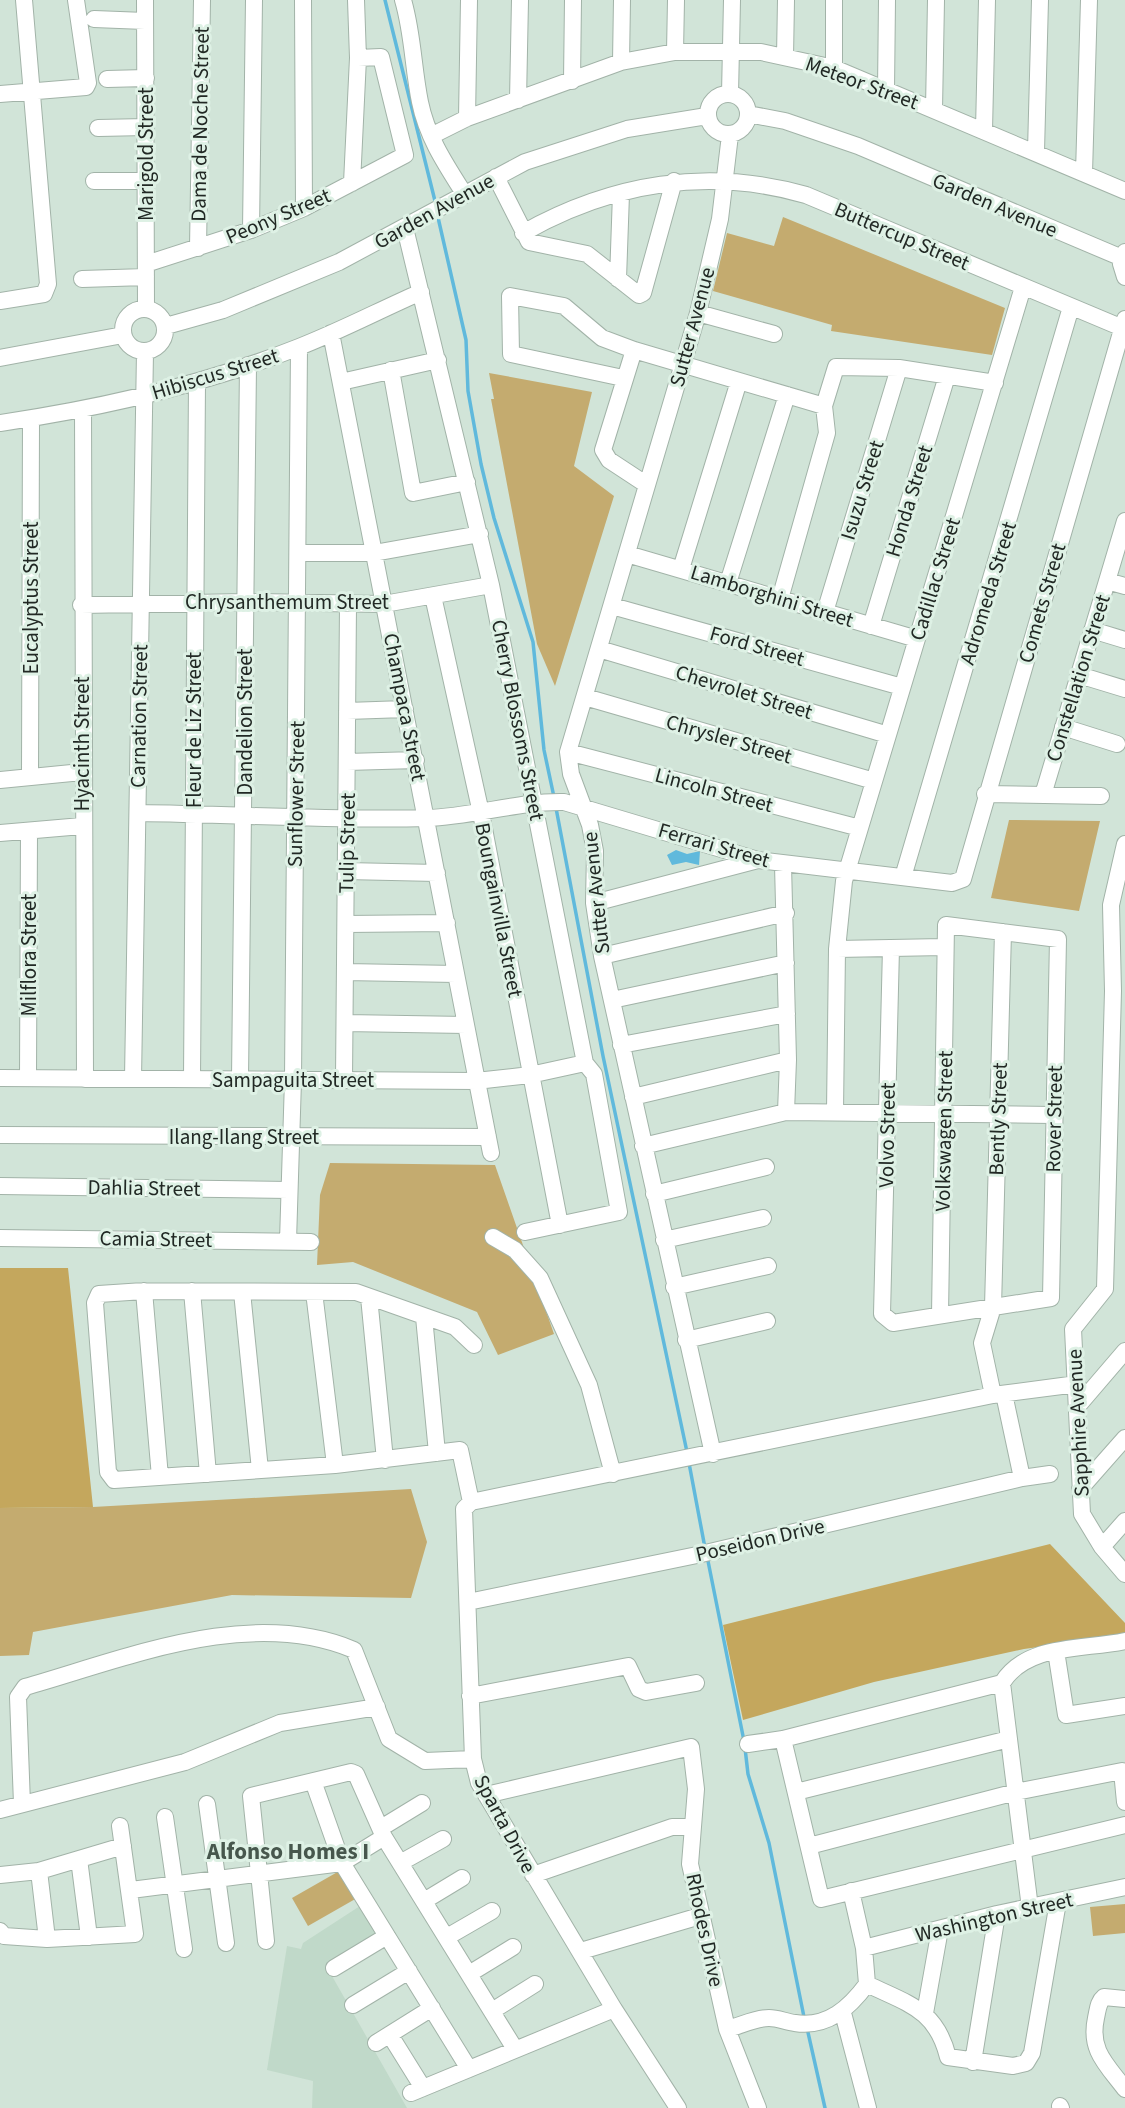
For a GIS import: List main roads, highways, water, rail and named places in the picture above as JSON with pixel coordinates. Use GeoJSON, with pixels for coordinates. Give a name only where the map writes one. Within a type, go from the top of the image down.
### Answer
{"type":"FeatureCollection","features":[{"type":"Feature","properties":{"kind":"water"},"geometry":{"type":"Polygon","coordinates":[[[676,850],[687,854],[700,851],[699,865],[686,862],[672,865],[667,855],[676,850]]]}},
{"type":"Feature","properties":{"kind":"waterway"},"geometry":{"type":"LineString","coordinates":[[385,0],[436,205]]}},
{"type":"Feature","properties":{"kind":"waterway"},"geometry":{"type":"LineString","coordinates":[[437,213],[466,340],[468,391],[481,464],[494,518],[533,642],[544,750],[554,797]]}},
{"type":"Feature","properties":{"kind":"waterway"},"geometry":{"type":"LineString","coordinates":[[556,808],[603,1056],[687,1452]]}},
{"type":"Feature","properties":{"kind":"waterway"},"geometry":{"type":"LineString","coordinates":[[689,1463],[705,1548]]}},
{"type":"Feature","properties":{"kind":"waterway"},"geometry":{"type":"LineString","coordinates":[[707,1556],[744,1741]]}},
{"type":"Feature","properties":{"kind":"waterway"},"geometry":{"type":"LineString","coordinates":[[745,1748],[748,1774],[769,1843],[804,2017]]}},
{"type":"Feature","properties":{"kind":"waterway"},"geometry":{"type":"LineString","coordinates":[[807,2028],[825,2108]]}},
{"type":"Feature","properties":{"kind":"district","name":"Alfonso Homes I"},"geometry":{"type":"Point","coordinates":[288,1851]}}]}
